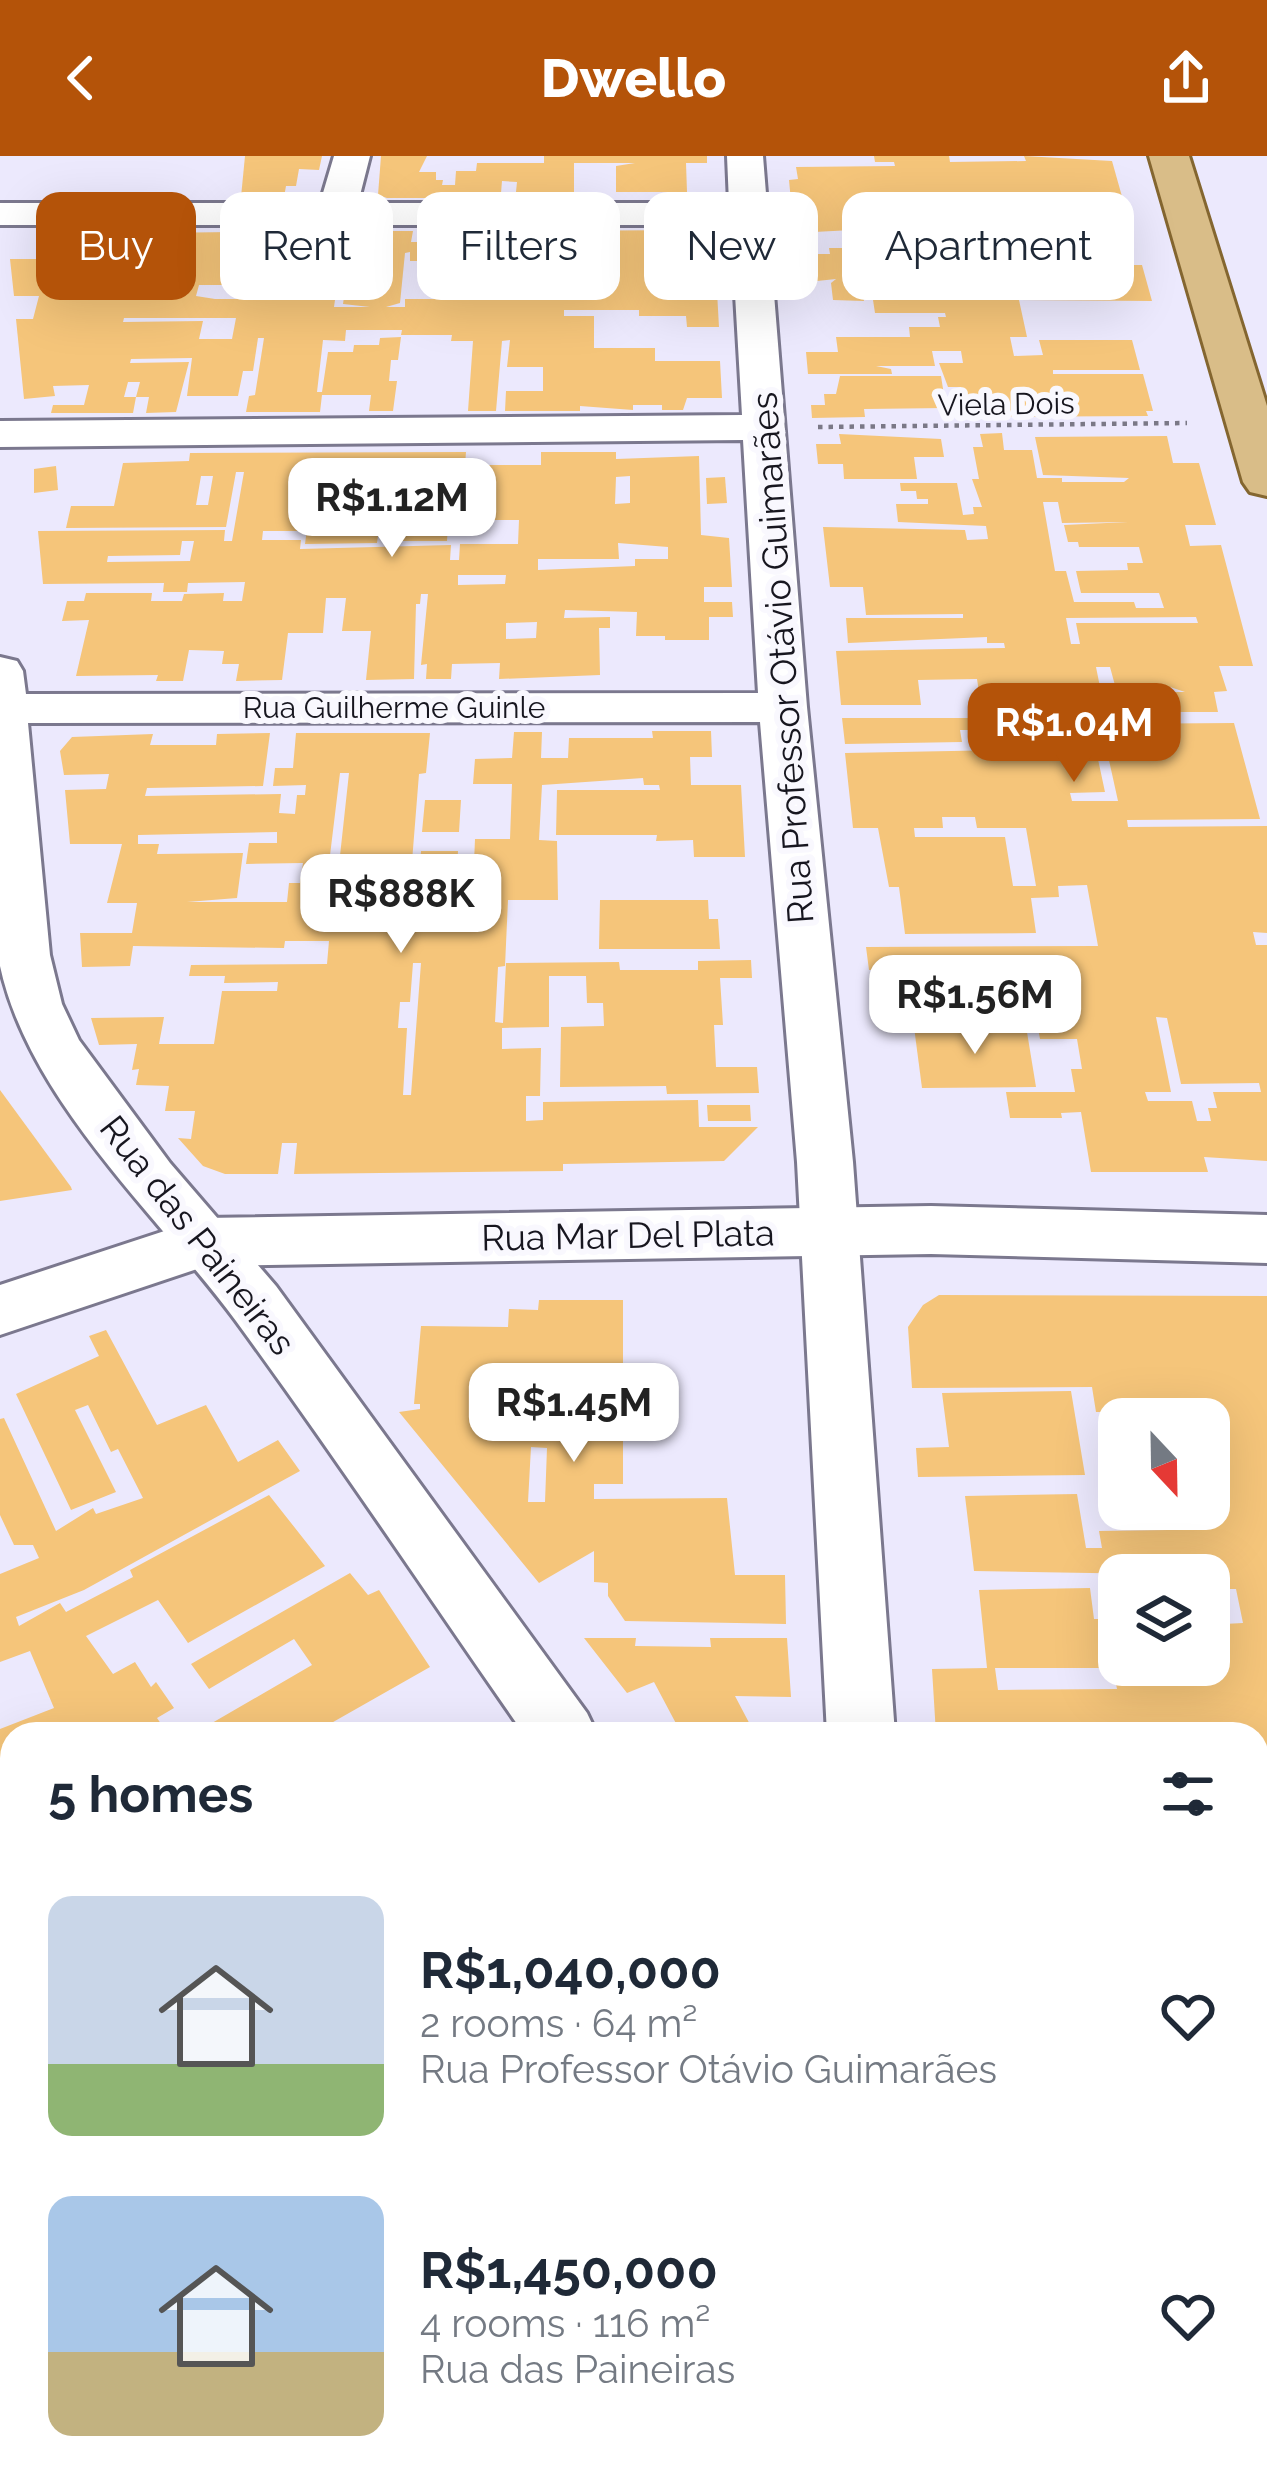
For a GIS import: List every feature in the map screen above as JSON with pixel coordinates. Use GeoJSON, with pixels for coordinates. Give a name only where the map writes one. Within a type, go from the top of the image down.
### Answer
{"type":"FeatureCollection","features":[{"type":"Feature","properties":{"kind":"main road"},"geometry":{"type":"LineString","coordinates":[[1169,156],[1267,482]]}},
{"type":"Feature","properties":{"kind":"street"},"geometry":{"type":"LineString","coordinates":[[342,192],[352,156]]}},
{"type":"Feature","properties":{"kind":"street","name":"Rua Professor Otávio Guimarães"},"geometry":{"type":"LineString","coordinates":[[746,156],[748,192]]}},
{"type":"Feature","properties":{"kind":"street"},"geometry":{"type":"LineString","coordinates":[[0,214],[220,214]]}},
{"type":"Feature","properties":{"kind":"street"},"geometry":{"type":"LineString","coordinates":[[393,214],[644,214]]}},
{"type":"Feature","properties":{"kind":"street","name":"Rua Professor Otávio Guimarães"},"geometry":{"type":"LineString","coordinates":[[756,300],[860,1722]]}},
{"type":"Feature","properties":{"kind":"street"},"geometry":{"type":"LineString","coordinates":[[0,434],[764,428]]}},
{"type":"Feature","properties":{"kind":"street","name":"Rua Guilherme Guinle"},"geometry":{"type":"LineString","coordinates":[[2,690],[783,707]]}},
{"type":"Feature","properties":{"kind":"street","name":"Rua das Paineiras"},"geometry":{"type":"LineString","coordinates":[[2,690],[24,955],[35,1004],[76,1077],[150,1178],[255,1303],[554,1722]]}},
{"type":"Feature","properties":{"kind":"street","name":"Rua Mar Del Plata"},"geometry":{"type":"LineString","coordinates":[[0,1310],[205,1242],[827,1231],[1267,1239]]}},
{"type":"Feature","properties":{"kind":"path","name":"Viela Dois"},"geometry":{"type":"LineString","coordinates":[[764,428],[1249,423]]}},
{"type":"Feature","properties":{"kind":"building"},"geometry":{"type":"Polygon","coordinates":[[[245,156],[322,156],[319,170],[299,169],[296,186],[286,186],[285,192],[241,192],[245,156]]]}},
{"type":"Feature","properties":{"kind":"building"},"geometry":{"type":"Polygon","coordinates":[[[381,156],[427,156],[419,172],[436,172],[442,185],[455,185],[456,171],[476,171],[477,163],[544,163],[544,156],[707,156],[707,163],[686,163],[687,192],[616,192],[616,166],[635,163],[574,163],[574,192],[516,192],[517,182],[502,181],[501,192],[417,192],[417,198],[393,198],[393,192],[378,192],[381,156]]]}},
{"type":"Feature","properties":{"kind":"building"},"geometry":{"type":"Polygon","coordinates":[[[874,156],[949,156],[950,162],[1026,161],[1024,156],[1112,161],[1121,192],[842,192],[842,231],[818,232],[818,192],[790,192],[789,180],[798,179],[796,167],[895,166],[894,162],[875,162],[874,156]]]}},
{"type":"Feature","properties":{"kind":"building"},"geometry":{"type":"Polygon","coordinates":[[[620,230],[644,230],[644,300],[717,300],[719,327],[687,327],[686,316],[639,316],[639,310],[564,310],[564,316],[594,316],[594,348],[655,348],[655,361],[720,361],[722,398],[687,398],[683,410],[633,405],[633,410],[580,406],[580,411],[505,411],[506,391],[543,391],[543,367],[507,367],[510,340],[502,341],[496,411],[468,411],[473,341],[451,341],[452,335],[401,335],[402,330],[346,330],[345,341],[323,340],[317,392],[322,392],[328,352],[353,352],[354,345],[379,345],[380,338],[401,337],[398,360],[391,360],[389,381],[397,381],[393,411],[369,411],[371,395],[322,395],[320,412],[246,412],[249,396],[255,395],[264,338],[258,338],[253,371],[243,371],[238,396],[187,396],[192,358],[131,359],[130,363],[189,362],[176,412],[146,413],[149,397],[136,397],[133,413],[51,413],[53,405],[84,405],[89,385],[53,386],[55,396],[24,399],[16,319],[33,319],[38,300],[196,300],[196,296],[335,300],[334,307],[370,307],[343,304],[344,300],[393,300],[393,231],[413,231],[417,261],[410,261],[410,252],[405,253],[400,303],[386,307],[405,307],[405,299],[620,300],[620,230]],[[124,318],[123,322],[203,321],[199,339],[232,339],[236,318],[124,318]],[[128,382],[124,397],[136,397],[140,382],[128,382]]]}},
{"type":"Feature","properties":{"kind":"building"},"geometry":{"type":"Polygon","coordinates":[[[196,232],[220,232],[220,285],[199,285],[196,296],[196,232]]]}},
{"type":"Feature","properties":{"kind":"building"},"geometry":{"type":"Polygon","coordinates":[[[829,248],[842,248],[842,300],[864,301],[833,300],[831,283],[836,279],[818,281],[818,254],[830,254],[829,248]]]}},
{"type":"Feature","properties":{"kind":"building"},"geometry":{"type":"Polygon","coordinates":[[[10,259],[36,259],[36,296],[14,296],[10,259]]]}},
{"type":"Feature","properties":{"kind":"building"},"geometry":{"type":"Polygon","coordinates":[[[1134,265],[1142,265],[1152,301],[1019,300],[1134,300],[1134,265]]]}},
{"type":"Feature","properties":{"kind":"building"},"geometry":{"type":"Polygon","coordinates":[[[873,300],[1019,300],[1027,337],[1010,337],[1014,356],[1043,355],[1039,340],[1132,340],[1140,370],[1053,370],[1053,374],[1143,374],[1153,411],[1146,411],[1148,416],[966,417],[961,387],[948,387],[939,363],[963,363],[961,351],[932,351],[935,366],[876,366],[891,369],[892,374],[808,374],[806,352],[838,352],[836,337],[910,337],[909,327],[940,327],[938,317],[946,317],[945,313],[875,313],[873,300]]]}},
{"type":"Feature","properties":{"kind":"building"},"geometry":{"type":"Polygon","coordinates":[[[840,376],[941,376],[946,408],[864,409],[865,417],[812,418],[811,405],[825,405],[824,394],[836,394],[840,376]]]}},
{"type":"Feature","properties":{"kind":"building"},"geometry":{"type":"Polygon","coordinates":[[[1002,433],[1004,450],[1032,450],[1037,478],[1062,478],[1062,482],[1124,482],[1129,478],[1043,475],[1035,437],[1167,436],[1173,463],[1199,463],[1216,525],[1185,525],[1190,546],[1221,545],[1253,666],[1219,666],[1227,691],[1214,692],[1218,712],[1093,712],[1090,692],[1073,692],[1075,705],[1054,704],[1056,717],[1089,717],[1105,792],[1070,793],[1072,801],[1118,801],[1101,724],[1234,723],[1260,819],[1127,820],[1128,827],[1267,826],[1267,933],[1253,932],[1256,945],[1267,945],[1267,1161],[1204,1157],[1208,1172],[1091,1172],[1081,1112],[1061,1113],[1062,1118],[1010,1118],[1006,1092],[1075,1092],[1071,1069],[1082,1069],[1077,1039],[1040,1039],[1036,1018],[1067,1018],[1064,1001],[1044,1001],[1040,973],[1001,973],[1001,984],[1019,984],[1024,1013],[904,1013],[899,970],[869,970],[866,947],[1098,946],[1087,885],[1058,886],[1059,897],[1031,898],[1036,933],[905,934],[899,887],[889,887],[878,828],[853,828],[845,753],[1062,749],[1061,745],[1000,745],[999,739],[971,739],[970,730],[960,730],[962,742],[845,744],[842,718],[983,718],[977,679],[918,680],[921,705],[841,705],[836,651],[1005,648],[1004,643],[987,643],[987,637],[848,643],[846,618],[963,618],[963,614],[866,615],[863,587],[830,587],[823,527],[965,530],[967,540],[988,539],[986,526],[898,522],[896,504],[928,504],[928,499],[917,499],[916,491],[901,491],[900,483],[957,483],[963,515],[974,514],[973,507],[982,507],[972,479],[979,479],[973,447],[983,447],[980,434],[1002,433]],[[1043,502],[1055,571],[1066,571],[1074,602],[1134,602],[1136,608],[1164,608],[1159,593],[1081,593],[1076,571],[1128,570],[1127,563],[1143,563],[1139,547],[1079,547],[1078,542],[1068,542],[1064,525],[1128,522],[1062,523],[1058,502],[1043,502]],[[1196,617],[1066,618],[1071,644],[1080,644],[1076,623],[1198,623],[1196,617]],[[1096,667],[1101,692],[1185,692],[1170,687],[1116,689],[1110,667],[1096,667]],[[942,817],[943,828],[914,828],[915,837],[1005,837],[1013,886],[1036,886],[1026,828],[977,828],[975,817],[942,817]],[[1156,1017],[1171,1092],[1145,1092],[1148,1101],[1192,1101],[1197,1121],[1211,1121],[1208,1108],[1217,1108],[1213,1092],[1261,1092],[1259,1083],[1181,1084],[1167,1018],[1156,1017]]]}},
{"type":"Feature","properties":{"kind":"building"},"geometry":{"type":"Polygon","coordinates":[[[839,434],[941,439],[944,457],[914,457],[917,479],[844,479],[843,464],[818,464],[816,444],[841,444],[839,434]]]}},
{"type":"Feature","properties":{"kind":"building"},"geometry":{"type":"Polygon","coordinates":[[[466,452],[465,465],[541,465],[541,452],[616,452],[616,459],[699,456],[701,535],[729,538],[732,587],[704,587],[704,602],[732,602],[733,617],[709,617],[709,640],[665,640],[665,636],[636,636],[637,612],[565,610],[564,618],[610,617],[610,628],[599,628],[600,675],[499,679],[500,663],[452,664],[451,679],[426,679],[427,664],[421,665],[428,594],[421,594],[416,604],[414,679],[366,680],[371,631],[342,631],[346,598],[326,598],[323,633],[288,633],[282,680],[236,681],[239,664],[222,664],[224,651],[189,650],[183,681],[156,681],[158,675],[76,676],[89,620],[62,621],[67,601],[84,601],[86,593],[152,593],[151,601],[182,601],[184,594],[224,593],[223,601],[242,601],[245,582],[188,583],[187,592],[163,592],[164,583],[43,584],[38,531],[225,530],[224,541],[232,541],[244,472],[236,472],[226,527],[66,528],[71,506],[114,506],[123,463],[189,461],[190,453],[466,452]],[[306,470],[298,531],[263,531],[262,540],[301,540],[300,549],[451,545],[450,560],[459,560],[460,544],[518,544],[519,520],[475,520],[478,487],[464,487],[462,511],[449,511],[447,541],[396,541],[403,471],[387,470],[377,543],[305,544],[315,470],[306,470]],[[201,476],[196,505],[208,505],[213,476],[201,476]],[[630,476],[616,477],[615,504],[630,503],[630,476]],[[182,541],[180,555],[108,556],[107,562],[190,561],[194,541],[182,541]],[[618,543],[619,559],[538,559],[538,570],[635,566],[635,559],[668,559],[668,547],[618,543]],[[458,575],[458,585],[505,584],[506,575],[458,575]],[[537,622],[506,623],[506,639],[536,638],[537,622]]]}},
{"type":"Feature","properties":{"kind":"building"},"geometry":{"type":"Polygon","coordinates":[[[56,466],[58,490],[34,493],[34,469],[56,466]]]}},
{"type":"Feature","properties":{"kind":"building"},"geometry":{"type":"Polygon","coordinates":[[[725,477],[727,503],[707,504],[706,478],[725,477]]]}},
{"type":"Feature","properties":{"kind":"building"},"geometry":{"type":"Polygon","coordinates":[[[652,731],[711,731],[712,757],[690,757],[691,785],[741,785],[745,857],[694,857],[693,840],[656,841],[657,835],[556,835],[557,790],[660,790],[659,785],[644,785],[643,778],[542,785],[539,840],[557,841],[558,900],[508,900],[505,966],[498,967],[495,1022],[503,1023],[506,963],[619,962],[620,970],[698,970],[698,961],[751,960],[752,978],[720,978],[723,1025],[714,1025],[716,1067],[757,1067],[759,1093],[667,1094],[666,1086],[560,1087],[561,1027],[604,1026],[603,1003],[587,1003],[586,976],[549,976],[549,1027],[502,1028],[502,1049],[541,1048],[540,1096],[526,1096],[526,1121],[543,1120],[543,1102],[698,1100],[699,1127],[758,1127],[724,1161],[563,1164],[563,1171],[294,1174],[297,1143],[282,1143],[278,1174],[225,1174],[203,1166],[178,1138],[191,1139],[195,1111],[165,1111],[169,1086],[136,1085],[139,1069],[132,1070],[137,1044],[99,1045],[91,1018],[164,1017],[159,1044],[214,1044],[222,991],[277,991],[278,982],[224,983],[225,976],[189,976],[191,965],[327,964],[329,941],[285,941],[284,948],[133,946],[130,966],[82,967],[80,933],[132,933],[137,903],[107,903],[122,844],[70,844],[65,790],[106,789],[109,774],[64,775],[60,751],[72,737],[153,734],[150,745],[216,745],[217,734],[270,733],[263,786],[147,788],[145,796],[281,794],[279,813],[295,814],[297,795],[305,795],[306,785],[273,786],[275,768],[293,768],[296,733],[430,733],[426,773],[419,774],[411,874],[338,874],[349,773],[340,773],[327,880],[419,880],[421,851],[458,851],[456,888],[473,887],[475,839],[510,839],[512,784],[473,784],[475,759],[512,758],[514,732],[542,732],[541,758],[568,758],[569,738],[653,738],[652,731]],[[277,832],[138,835],[138,844],[159,844],[157,854],[243,853],[237,898],[187,902],[287,902],[289,883],[300,883],[303,863],[246,864],[249,843],[277,843],[277,832]],[[413,963],[410,1002],[400,1002],[398,1028],[407,1028],[403,1095],[411,1095],[421,963],[413,963]]]}},
{"type":"Feature","properties":{"kind":"building"},"geometry":{"type":"Polygon","coordinates":[[[425,800],[461,800],[459,832],[422,832],[425,800]]]}},
{"type":"Feature","properties":{"kind":"building"},"geometry":{"type":"Polygon","coordinates":[[[600,900],[708,900],[709,919],[718,919],[720,949],[599,949],[600,900]]]}},
{"type":"Feature","properties":{"kind":"building"},"geometry":{"type":"Polygon","coordinates":[[[1026,1026],[1036,1087],[922,1088],[914,1027],[1026,1026]]]}},
{"type":"Feature","properties":{"kind":"building"},"geometry":{"type":"Polygon","coordinates":[[[0,1090],[71,1187],[72,1190],[0,1201],[0,1090]]]}},
{"type":"Feature","properties":{"kind":"building"},"geometry":{"type":"Polygon","coordinates":[[[707,1105],[750,1105],[751,1121],[708,1121],[707,1105]]]}},
{"type":"Feature","properties":{"kind":"building"},"geometry":{"type":"Polygon","coordinates":[[[939,1295],[1267,1296],[1267,1722],[935,1722],[932,1669],[987,1668],[979,1590],[1090,1588],[1094,1619],[1098,1619],[1098,1668],[995,1668],[998,1690],[1230,1686],[1230,1624],[1243,1623],[1236,1589],[1230,1589],[1230,1554],[1098,1554],[1098,1573],[974,1571],[965,1496],[1077,1494],[1086,1548],[1102,1548],[1099,1531],[1230,1530],[1230,1398],[1098,1398],[1096,1412],[1092,1387],[912,1388],[908,1327],[923,1305],[939,1295]]]}},
{"type":"Feature","properties":{"kind":"building"},"geometry":{"type":"Polygon","coordinates":[[[539,1300],[623,1300],[623,1484],[594,1484],[594,1499],[727,1498],[735,1575],[785,1575],[786,1624],[625,1621],[608,1596],[608,1583],[594,1582],[594,1551],[539,1583],[399,1412],[420,1409],[420,1404],[414,1404],[421,1326],[508,1327],[509,1309],[538,1310],[539,1300]],[[531,1447],[528,1502],[545,1502],[547,1448],[531,1447]]]}},
{"type":"Feature","properties":{"kind":"building"},"geometry":{"type":"Polygon","coordinates":[[[106,1330],[157,1425],[206,1405],[238,1462],[278,1440],[300,1471],[84,1590],[16,1617],[19,1626],[60,1603],[66,1612],[133,1577],[130,1570],[269,1495],[325,1566],[188,1643],[158,1600],[86,1636],[113,1674],[135,1662],[151,1687],[156,1682],[174,1708],[157,1718],[160,1722],[18,1722],[54,1708],[30,1651],[0,1662],[0,1574],[39,1558],[33,1545],[14,1545],[0,1515],[0,1419],[4,1418],[56,1531],[93,1508],[96,1514],[143,1498],[118,1449],[111,1452],[88,1405],[75,1410],[116,1492],[71,1510],[16,1394],[99,1356],[89,1336],[106,1330]]]}},
{"type":"Feature","properties":{"kind":"building"},"geometry":{"type":"Polygon","coordinates":[[[1071,1391],[1085,1475],[918,1477],[916,1448],[949,1447],[942,1393],[1071,1391]]]}},
{"type":"Feature","properties":{"kind":"building"},"geometry":{"type":"Polygon","coordinates":[[[350,1573],[368,1595],[379,1590],[430,1667],[333,1722],[214,1722],[312,1665],[294,1639],[209,1689],[191,1664],[350,1573]]]}},
{"type":"Feature","properties":{"kind":"building"},"geometry":{"type":"Polygon","coordinates":[[[584,1638],[636,1638],[635,1646],[711,1647],[710,1638],[787,1638],[791,1697],[735,1696],[749,1722],[675,1722],[654,1682],[627,1693],[584,1638]]]}}]}
